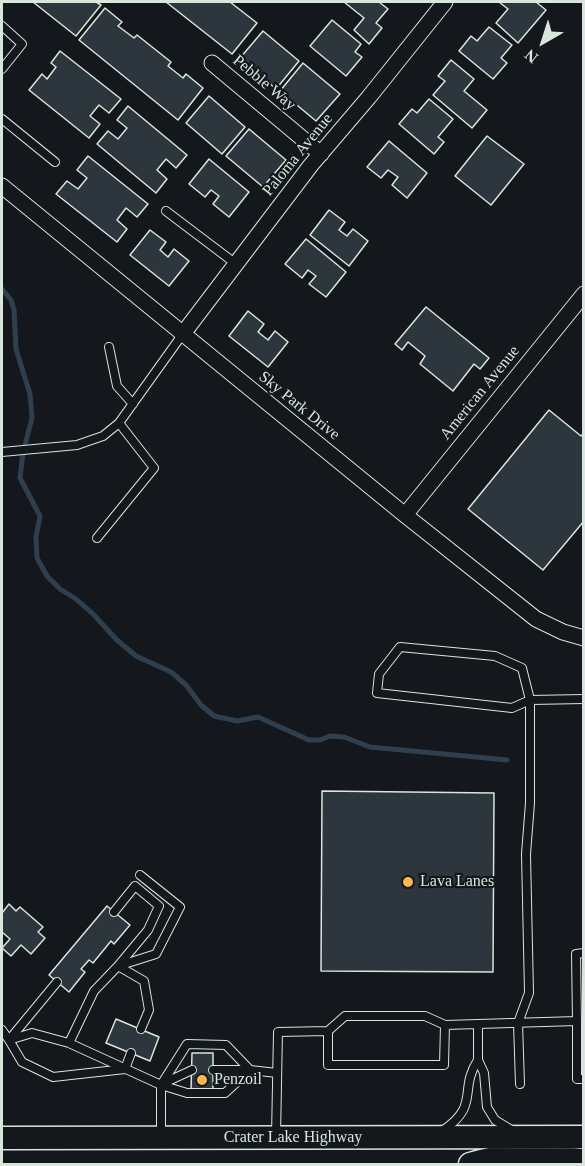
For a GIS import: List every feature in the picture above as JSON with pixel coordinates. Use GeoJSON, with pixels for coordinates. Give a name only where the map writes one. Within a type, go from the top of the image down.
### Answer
{"type":"FeatureCollection","features":[{"type":"Feature","properties":{"kind":"main road","name":"Crater Lake Highway"},"geometry":{"type":"LineString","coordinates":[[2,1138],[584,1137]]}},
{"type":"Feature","properties":{"kind":"main road"},"geometry":{"type":"LineString","coordinates":[[470,1164],[487,1158],[539,1157],[584,1160]]}},
{"type":"Feature","properties":{"kind":"street","name":"Paloma Avenue"},"geometry":{"type":"LineString","coordinates":[[182,335],[438,4]]}},
{"type":"Feature","properties":{"kind":"street","name":"Pebble Way"},"geometry":{"type":"LineString","coordinates":[[212,63],[321,154]]}},
{"type":"Feature","properties":{"kind":"street","name":"Sky Park Drive"},"geometry":{"type":"LineString","coordinates":[[2,186],[182,335],[536,619],[563,632],[584,638]]}},
{"type":"Feature","properties":{"kind":"street","name":"American Avenue"},"geometry":{"type":"LineString","coordinates":[[405,515],[584,294]]}},
{"type":"Feature","properties":{"kind":"lane"},"geometry":{"type":"LineString","coordinates":[[2,26],[22,44],[2,69]]}},
{"type":"Feature","properties":{"kind":"lane"},"geometry":{"type":"LineString","coordinates":[[2,119],[55,162]]}},
{"type":"Feature","properties":{"kind":"lane"},"geometry":{"type":"LineString","coordinates":[[166,211],[236,264]]}},
{"type":"Feature","properties":{"kind":"lane"},"geometry":{"type":"LineString","coordinates":[[2,452],[77,445],[103,436],[119,423],[182,335]]}},
{"type":"Feature","properties":{"kind":"lane"},"geometry":{"type":"LineString","coordinates":[[109,346],[117,386],[133,404]]}},
{"type":"Feature","properties":{"kind":"lane"},"geometry":{"type":"LineString","coordinates":[[97,538],[154,468],[119,423]]}},
{"type":"Feature","properties":{"kind":"lane"},"geometry":{"type":"LineString","coordinates":[[520,1084],[518,1023],[529,993],[526,854],[530,802],[530,700],[522,668],[495,656],[400,647],[379,674],[377,693],[512,708],[530,700],[584,699]]}},
{"type":"Feature","properties":{"kind":"lane"},"geometry":{"type":"LineString","coordinates":[[118,966],[156,954],[180,907],[140,875]]}},
{"type":"Feature","properties":{"kind":"lane"},"geometry":{"type":"LineString","coordinates":[[69,1043],[94,991],[148,930],[159,906],[135,886],[114,912]]}},
{"type":"Feature","properties":{"kind":"lane"},"geometry":{"type":"LineString","coordinates":[[580,1079],[576,954],[584,953]]}},
{"type":"Feature","properties":{"kind":"lane"},"geometry":{"type":"LineString","coordinates":[[118,966],[144,981],[148,1010],[141,1029]]}},
{"type":"Feature","properties":{"kind":"lane"},"geometry":{"type":"LineString","coordinates":[[9,1040],[57,981]]}},
{"type":"Feature","properties":{"kind":"lane"},"geometry":{"type":"LineString","coordinates":[[276,1138],[278,1032],[328,1031],[345,1016],[425,1016],[445,1025],[577,1021]]}},
{"type":"Feature","properties":{"kind":"lane"},"geometry":{"type":"LineString","coordinates":[[478,1024],[478,1060],[484,1072],[487,1107],[495,1120],[524,1138]]}},
{"type":"Feature","properties":{"kind":"lane"},"geometry":{"type":"LineString","coordinates":[[328,1031],[328,1065],[444,1065],[445,1025]]}},
{"type":"Feature","properties":{"kind":"lane"},"geometry":{"type":"LineString","coordinates":[[2,1030],[22,1062],[53,1077],[124,1069]]}},
{"type":"Feature","properties":{"kind":"lane"},"geometry":{"type":"LineString","coordinates":[[9,1040],[32,1033],[69,1043],[161,1085],[187,1093],[225,1093],[250,1070]]}},
{"type":"Feature","properties":{"kind":"lane"},"geometry":{"type":"LineString","coordinates":[[161,1138],[161,1085],[187,1044],[226,1045],[250,1070]]}},
{"type":"Feature","properties":{"kind":"lane"},"geometry":{"type":"LineString","coordinates":[[124,1069],[131,1053]]}},
{"type":"Feature","properties":{"kind":"lane"},"geometry":{"type":"LineString","coordinates":[[428,1137],[458,1119],[464,1110],[467,1105],[471,1071],[478,1060]]}},
{"type":"Feature","properties":{"kind":"lane"},"geometry":{"type":"LineString","coordinates":[[161,1085],[192,1070]]}},
{"type":"Feature","properties":{"kind":"lane"},"geometry":{"type":"LineString","coordinates":[[213,1070],[278,1073]]}},
{"type":"Feature","properties":{"kind":"building"},"geometry":{"type":"Polygon","coordinates":[[[33,2],[96,2],[101,5],[76,36],[33,2]]]}},
{"type":"Feature","properties":{"kind":"building"},"geometry":{"type":"Polygon","coordinates":[[[166,2],[230,2],[257,23],[232,54],[166,2]]]}},
{"type":"Feature","properties":{"kind":"building"},"geometry":{"type":"Polygon","coordinates":[[[344,2],[379,2],[388,9],[376,23],[382,28],[369,44],[354,30],[364,18],[344,2]]]}},
{"type":"Feature","properties":{"kind":"building"},"geometry":{"type":"Polygon","coordinates":[[[499,2],[536,2],[546,10],[518,43],[496,23],[508,9],[499,2]]]}},
{"type":"Feature","properties":{"kind":"building"},"geometry":{"type":"Polygon","coordinates":[[[105,8],[122,22],[118,26],[134,38],[137,35],[171,62],[168,66],[183,78],[186,74],[203,88],[178,120],[79,40],[105,8]]]}},
{"type":"Feature","properties":{"kind":"building"},"geometry":{"type":"Polygon","coordinates":[[[332,20],[361,44],[355,52],[362,57],[346,76],[310,46],[332,20]]]}},
{"type":"Feature","properties":{"kind":"building"},"geometry":{"type":"Polygon","coordinates":[[[489,27],[512,45],[501,58],[507,63],[493,79],[459,51],[471,36],[477,41],[489,27]]]}},
{"type":"Feature","properties":{"kind":"building"},"geometry":{"type":"Polygon","coordinates":[[[263,31],[299,61],[276,89],[240,58],[263,31]]]}},
{"type":"Feature","properties":{"kind":"building"},"geometry":{"type":"Polygon","coordinates":[[[60,51],[121,99],[109,113],[99,105],[90,116],[100,124],[89,138],[29,90],[42,74],[47,79],[56,67],[51,63],[60,51]]]}},
{"type":"Feature","properties":{"kind":"building"},"geometry":{"type":"Polygon","coordinates":[[[451,60],[474,79],[464,91],[487,110],[472,128],[433,95],[445,81],[438,76],[451,60]]]}},
{"type":"Feature","properties":{"kind":"building"},"geometry":{"type":"Polygon","coordinates":[[[303,63],[340,94],[316,121],[280,91],[303,63]]]}},
{"type":"Feature","properties":{"kind":"building"},"geometry":{"type":"Polygon","coordinates":[[[209,96],[245,127],[222,154],[186,123],[209,96]]]}},
{"type":"Feature","properties":{"kind":"building"},"geometry":{"type":"Polygon","coordinates":[[[429,99],[453,119],[438,137],[444,142],[434,154],[399,124],[412,109],[417,113],[429,99]]]}},
{"type":"Feature","properties":{"kind":"building"},"geometry":{"type":"Polygon","coordinates":[[[128,106],[187,155],[176,168],[166,159],[157,170],[167,179],[156,193],[97,144],[108,131],[118,139],[127,128],[117,120],[128,106]]]}},
{"type":"Feature","properties":{"kind":"building"},"geometry":{"type":"Polygon","coordinates":[[[249,129],[286,160],[263,187],[226,156],[249,129]]]}},
{"type":"Feature","properties":{"kind":"building"},"geometry":{"type":"Polygon","coordinates":[[[487,136],[524,164],[491,205],[455,176],[487,136]]]}},
{"type":"Feature","properties":{"kind":"building"},"geometry":{"type":"Polygon","coordinates":[[[389,141],[427,173],[407,198],[392,185],[398,177],[388,170],[381,178],[367,167],[389,141]]]}},
{"type":"Feature","properties":{"kind":"building"},"geometry":{"type":"Polygon","coordinates":[[[88,156],[148,204],[137,217],[126,208],[117,220],[127,229],[117,242],[56,194],[67,181],[78,189],[87,178],[77,170],[88,156]]]}},
{"type":"Feature","properties":{"kind":"building"},"geometry":{"type":"Polygon","coordinates":[[[209,159],[249,192],[229,217],[213,204],[219,196],[211,190],[205,197],[189,184],[209,159]]]}},
{"type":"Feature","properties":{"kind":"building"},"geometry":{"type":"Polygon","coordinates":[[[329,210],[345,222],[339,230],[347,236],[353,229],[368,241],[349,266],[310,235],[329,210]]]}},
{"type":"Feature","properties":{"kind":"building"},"geometry":{"type":"Polygon","coordinates":[[[150,230],[166,242],[160,250],[168,257],[174,249],[189,261],[169,286],[130,255],[150,230]]]}},
{"type":"Feature","properties":{"kind":"building"},"geometry":{"type":"Polygon","coordinates":[[[306,239],[346,272],[326,297],[309,284],[316,276],[308,270],[302,278],[285,264],[306,239]]]}},
{"type":"Feature","properties":{"kind":"building"},"geometry":{"type":"Polygon","coordinates":[[[426,307],[489,358],[480,369],[474,364],[453,391],[420,364],[425,356],[408,342],[402,350],[395,344],[426,307]]]}},
{"type":"Feature","properties":{"kind":"building"},"geometry":{"type":"Polygon","coordinates":[[[248,311],[264,324],[258,332],[268,340],[275,331],[288,342],[268,367],[229,336],[248,311]]]}},
{"type":"Feature","properties":{"kind":"building"},"geometry":{"type":"Polygon","coordinates":[[[549,410],[581,436],[584,433],[584,521],[543,570],[468,509],[549,410]]]}},
{"type":"Feature","properties":{"kind":"building","name":"Lava Lanes"},"geometry":{"type":"Polygon","coordinates":[[[322,791],[494,793],[493,972],[321,971],[322,791]]]}},
{"type":"Feature","properties":{"kind":"building"},"geometry":{"type":"Polygon","coordinates":[[[9,904],[16,911],[20,907],[43,927],[38,932],[45,938],[31,954],[21,945],[11,956],[2,948],[10,939],[2,932],[2,913],[9,904]]]}},
{"type":"Feature","properties":{"kind":"building"},"geometry":{"type":"Polygon","coordinates":[[[107,906],[130,925],[114,944],[111,941],[93,963],[89,960],[81,969],[85,972],[69,992],[49,975],[107,906]]]}},
{"type":"Feature","properties":{"kind":"building"},"geometry":{"type":"Polygon","coordinates":[[[116,1019],[159,1037],[150,1061],[106,1043],[116,1019]]]}},
{"type":"Feature","properties":{"kind":"building","name":"Penzoil"},"geometry":{"type":"Polygon","coordinates":[[[192,1053],[213,1053],[213,1090],[191,1090],[192,1053]]]}},
{"type":"Feature","properties":{"kind":"waterway"},"geometry":{"type":"LineString","coordinates":[[2,289],[11,300],[14,310],[16,349],[30,394],[32,418],[23,453],[20,478],[40,516],[36,537],[37,558],[47,576],[60,589],[76,599],[136,656],[171,672],[214,716],[237,721],[258,717],[309,740],[320,740],[330,736],[344,737],[370,747],[507,760]]}},
{"type":"Feature","properties":{"kind":"place","name":"Lava Lanes"},"geometry":{"type":"Point","coordinates":[408,882]}},
{"type":"Feature","properties":{"kind":"place","name":"Penzoil"},"geometry":{"type":"Point","coordinates":[202,1080]}}]}
